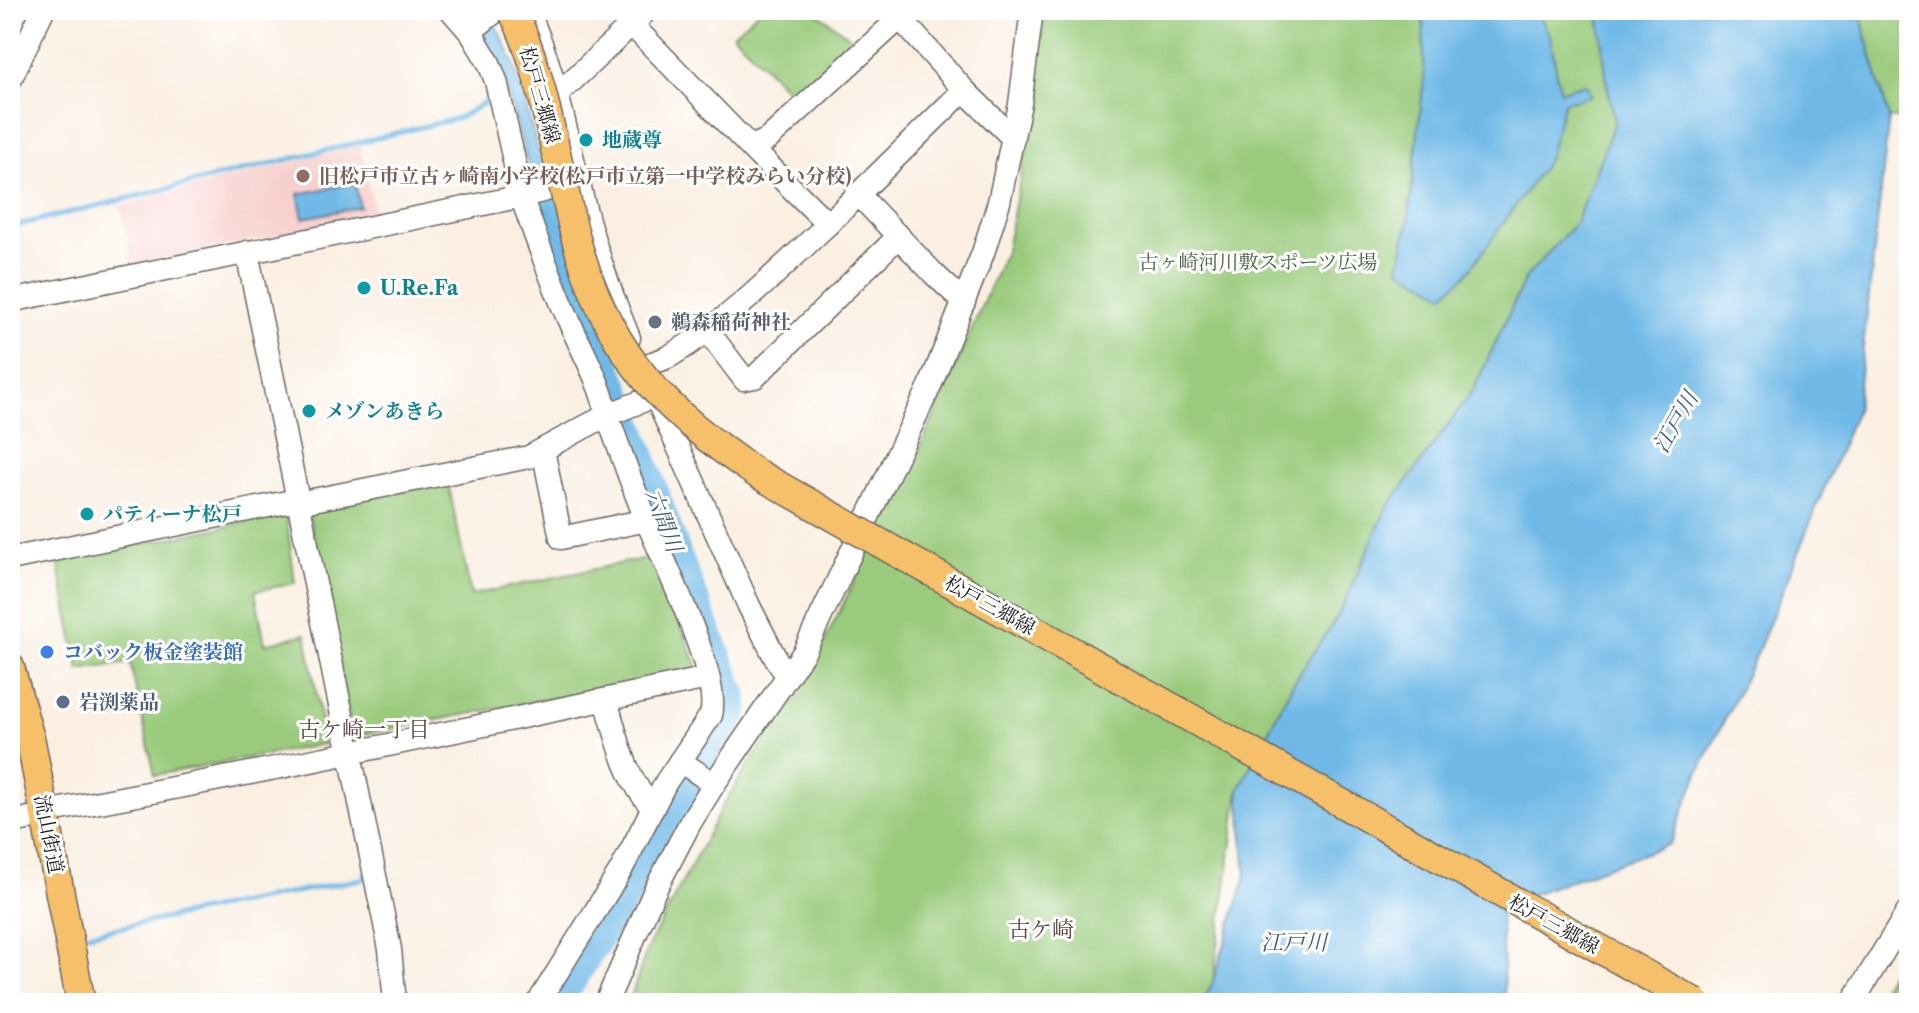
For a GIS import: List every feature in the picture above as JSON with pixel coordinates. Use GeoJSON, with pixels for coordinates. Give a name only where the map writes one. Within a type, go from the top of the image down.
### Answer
{"type":"FeatureCollection","features":[{"type":"Feature","properties":{"kind":"main road","name":"松戸三郷線"},"geometry":{"type":"LineString","coordinates":[[512,10],[540,86],[580,254],[593,291],[628,358],[665,402],[693,427],[756,473],[1696,1003]]}},
{"type":"Feature","properties":{"kind":"main road","name":"流山街道"},"geometry":{"type":"LineString","coordinates":[[10,667],[31,742],[81,1003]]}},
{"type":"Feature","properties":{"kind":"street"},"geometry":{"type":"LineString","coordinates":[[10,80],[43,10]]}},
{"type":"Feature","properties":{"kind":"street"},"geometry":{"type":"LineString","coordinates":[[451,10],[470,32],[489,63],[521,196],[552,282],[605,403],[647,520],[705,662],[713,707],[711,715],[666,782],[621,870],[538,1003]]}},
{"type":"Feature","properties":{"kind":"street"},"geometry":{"type":"LineString","coordinates":[[470,32],[497,10],[528,63],[555,88]]}},
{"type":"Feature","properties":{"kind":"street"},"geometry":{"type":"LineString","coordinates":[[527,10],[538,32],[555,88],[569,184],[596,248],[650,398],[749,606],[787,675]]}},
{"type":"Feature","properties":{"kind":"street"},"geometry":{"type":"LineString","coordinates":[[606,1003],[654,892],[690,823],[804,652],[930,386],[983,253],[999,202],[1027,63],[1032,10]]}},
{"type":"Feature","properties":{"kind":"street"},"geometry":{"type":"LineString","coordinates":[[751,147],[767,140],[901,14],[964,90],[1013,138]]}},
{"type":"Feature","properties":{"kind":"street"},"geometry":{"type":"LineString","coordinates":[[555,88],[640,17],[751,147],[828,224]]}},
{"type":"Feature","properties":{"kind":"street"},"geometry":{"type":"LineString","coordinates":[[641,367],[669,356],[760,288],[964,90]]}},
{"type":"Feature","properties":{"kind":"street"},"geometry":{"type":"LineString","coordinates":[[10,301],[569,184]]}},
{"type":"Feature","properties":{"kind":"street"},"geometry":{"type":"LineString","coordinates":[[859,195],[964,302]]}},
{"type":"Feature","properties":{"kind":"street"},"geometry":{"type":"LineString","coordinates":[[707,330],[744,379],[755,377],[899,236]]}},
{"type":"Feature","properties":{"kind":"street"},"geometry":{"type":"LineString","coordinates":[[247,252],[390,949],[395,1003]]}},
{"type":"Feature","properties":{"kind":"street"},"geometry":{"type":"LineString","coordinates":[[10,559],[529,457],[609,414],[650,398]]}},
{"type":"Feature","properties":{"kind":"street"},"geometry":{"type":"LineString","coordinates":[[543,450],[561,538],[647,520]]}},
{"type":"Feature","properties":{"kind":"street"},"geometry":{"type":"LineString","coordinates":[[10,823],[46,813],[708,678]]}},
{"type":"Feature","properties":{"kind":"street"},"geometry":{"type":"LineString","coordinates":[[606,700],[629,774],[653,808]]}},
{"type":"Feature","properties":{"kind":"street"},"geometry":{"type":"LineString","coordinates":[[680,761],[714,784]]}},
{"type":"Feature","properties":{"kind":"street"},"geometry":{"type":"LineString","coordinates":[[1852,1003],[1909,910]]}},
{"type":"Feature","properties":{"kind":"shaded area","name":"旧松戸市立古ヶ崎南小学校(松戸市立第一中学校みらい分校)"},"geometry":{"type":"Polygon","coordinates":[[[360,145],[375,216],[133,265],[120,206],[360,145]]]}},
{"type":"Feature","properties":{"kind":"green space"},"geometry":{"type":"Polygon","coordinates":[[[760,10],[813,10],[860,44],[797,100],[733,34],[760,10]]]}},
{"type":"Feature","properties":{"kind":"green space","name":"古ヶ崎河川敷スポーツ広場"},"geometry":{"type":"Polygon","coordinates":[[[1044,10],[1599,10],[1607,84],[1615,122],[1575,224],[1526,277],[1474,389],[1385,512],[1339,614],[1291,687],[1239,790],[1213,982],[1203,1003],[629,1003],[647,949],[723,805],[813,665],[920,448],[1006,250],[1027,145],[1044,10]]]}},
{"type":"Feature","properties":{"kind":"green space"},"geometry":{"type":"Polygon","coordinates":[[[1859,10],[1909,10],[1909,118],[1889,118],[1859,10]]]}},
{"type":"Feature","properties":{"kind":"green space"},"geometry":{"type":"Polygon","coordinates":[[[448,482],[471,595],[652,557],[699,670],[353,736],[308,509],[448,482]]]}},
{"type":"Feature","properties":{"kind":"green space"},"geometry":{"type":"Polygon","coordinates":[[[286,514],[295,583],[255,591],[265,644],[306,634],[325,744],[155,775],[130,663],[79,670],[58,561],[286,514]]]}},
{"type":"Feature","properties":{"kind":"green space"},"geometry":{"type":"Polygon","coordinates":[[[1909,936],[1909,1003],[1874,1003],[1909,936]]]}},
{"type":"Feature","properties":{"kind":"water"},"geometry":{"type":"Polygon","coordinates":[[[464,10],[485,10],[514,63],[554,208],[541,211],[502,72],[464,10]]]}},
{"type":"Feature","properties":{"kind":"water"},"geometry":{"type":"Polygon","coordinates":[[[1423,10],[1536,10],[1550,36],[1560,91],[1586,84],[1591,96],[1564,102],[1548,160],[1467,274],[1444,294],[1399,268],[1408,223],[1424,78],[1423,10]]]}},
{"type":"Feature","properties":{"kind":"water","name":"江戸川"},"geometry":{"type":"Polygon","coordinates":[[[1599,10],[1859,10],[1889,118],[1856,410],[1758,651],[1698,774],[1670,844],[1500,906],[1505,1003],[1203,1003],[1213,982],[1246,875],[1239,790],[1291,687],[1339,614],[1385,512],[1474,389],[1526,277],[1575,224],[1615,122],[1607,84],[1599,10]]]}},
{"type":"Feature","properties":{"kind":"water"},"geometry":{"type":"Polygon","coordinates":[[[355,183],[360,207],[303,218],[298,194],[355,183]]]}},
{"type":"Feature","properties":{"kind":"waterway"},"geometry":{"type":"LineString","coordinates":[[10,227],[459,118],[494,97]]}},
{"type":"Feature","properties":{"kind":"waterway","name":"六間川"},"geometry":{"type":"LineString","coordinates":[[537,174],[573,282],[622,401],[678,556],[733,694],[735,710],[635,883],[558,1003]]}},
{"type":"Feature","properties":{"kind":"waterway"},"geometry":{"type":"LineString","coordinates":[[88,934],[366,878],[365,873]]}},
{"type":"Feature","properties":{"kind":"place","name":"地蔵尊"},"geometry":{"type":"Point","coordinates":[586,140]}},
{"type":"Feature","properties":{"kind":"place","name":"旧松戸市立古ヶ崎南小学校(松戸市立第一中学校みらい分校)"},"geometry":{"type":"Point","coordinates":[303,176]}},
{"type":"Feature","properties":{"kind":"place","name":"U.Re.Fa"},"geometry":{"type":"Point","coordinates":[364,288]}},
{"type":"Feature","properties":{"kind":"place","name":"鵜森稲荷神社"},"geometry":{"type":"Point","coordinates":[655,322]}},
{"type":"Feature","properties":{"kind":"place","name":"メゾンあきら"},"geometry":{"type":"Point","coordinates":[309,411]}},
{"type":"Feature","properties":{"kind":"place","name":"パティーナ松戸"},"geometry":{"type":"Point","coordinates":[87,514]}},
{"type":"Feature","properties":{"kind":"place","name":"コバック板金塗装館"},"geometry":{"type":"Point","coordinates":[47,652]}},
{"type":"Feature","properties":{"kind":"place","name":"岩渕薬品"},"geometry":{"type":"Point","coordinates":[63,702]}},
{"type":"Feature","properties":{"kind":"district","name":"古ケ崎一丁目"},"geometry":{"type":"Point","coordinates":[364,729]}},
{"type":"Feature","properties":{"kind":"district","name":"古ケ崎"},"geometry":{"type":"Point","coordinates":[1041,929]}}]}
